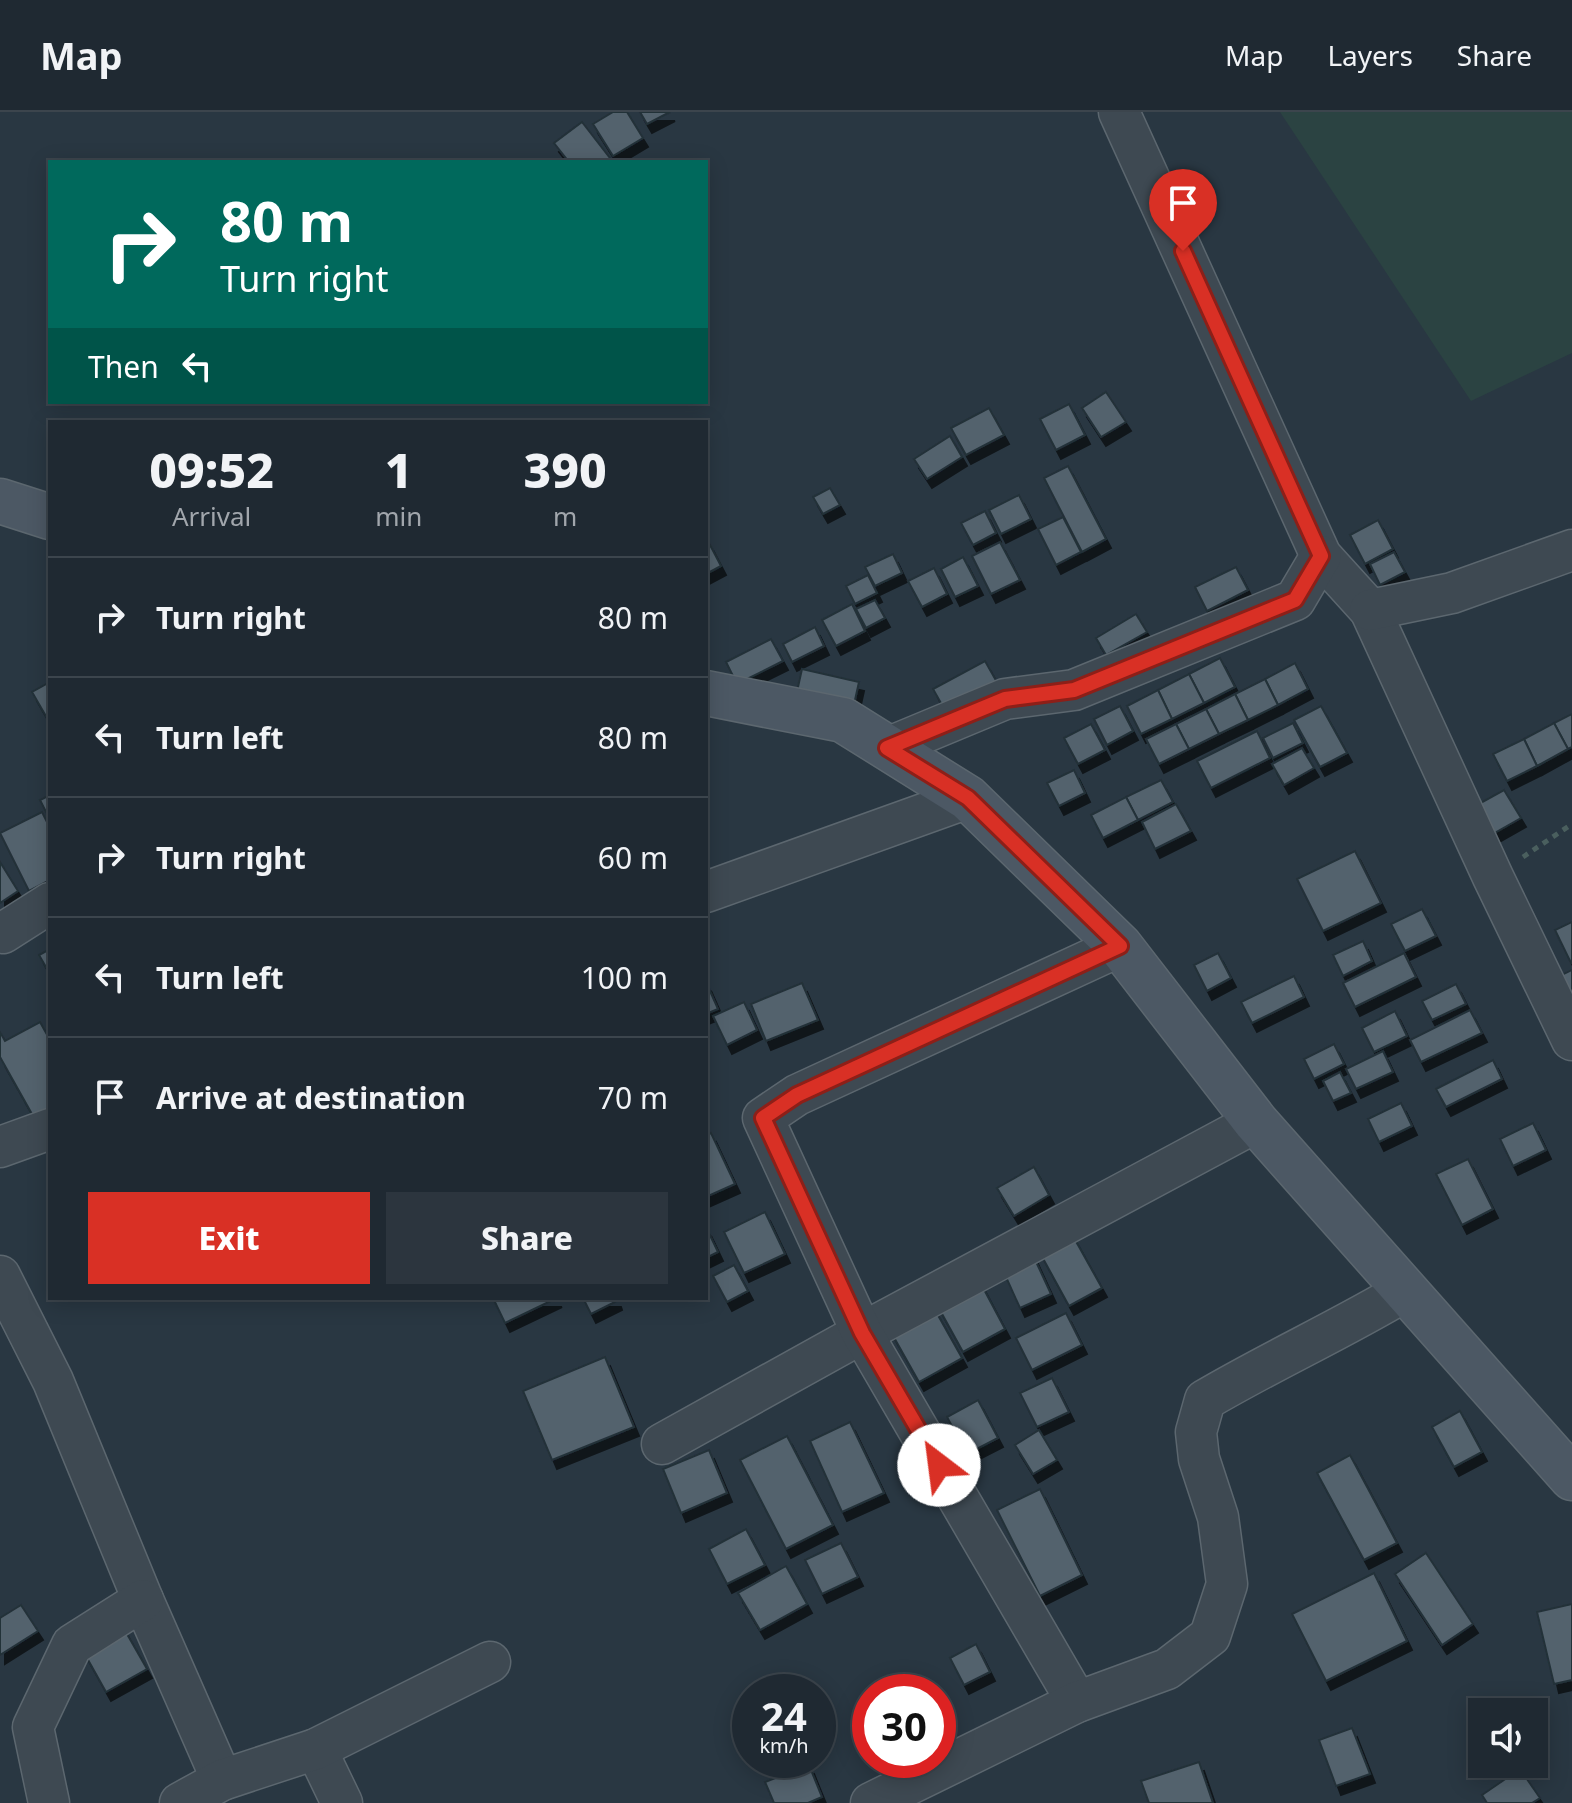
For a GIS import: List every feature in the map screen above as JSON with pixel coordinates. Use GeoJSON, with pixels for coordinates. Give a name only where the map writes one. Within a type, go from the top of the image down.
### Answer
{"type":"FeatureCollection","features":[{"type":"Feature","properties":{"kind":"street"},"geometry":{"type":"LineString","coordinates":[[1119,112],[1321,556],[1370,610],[1572,1040]]}},
{"type":"Feature","properties":{"kind":"street"},"geometry":{"type":"LineString","coordinates":[[0,501],[48,516]]}},
{"type":"Feature","properties":{"kind":"street"},"geometry":{"type":"LineString","coordinates":[[1370,610],[1452,593],[1572,550]]}},
{"type":"Feature","properties":{"kind":"street"},"geometry":{"type":"LineString","coordinates":[[887,748],[1005,699],[1074,690],[1295,600],[1321,556]]}},
{"type":"Feature","properties":{"kind":"street"},"geometry":{"type":"LineString","coordinates":[[708,693],[843,720],[968,798],[1120,946],[1256,1122],[1572,1478]]}},
{"type":"Feature","properties":{"kind":"street"},"geometry":{"type":"LineString","coordinates":[[708,891],[968,798]]}},
{"type":"Feature","properties":{"kind":"street"},"geometry":{"type":"LineString","coordinates":[[3,933],[48,904]]}},
{"type":"Feature","properties":{"kind":"street"},"geometry":{"type":"LineString","coordinates":[[1077,1702],[862,1333],[763,1118],[797,1095],[1120,946]]}},
{"type":"Feature","properties":{"kind":"street"},"geometry":{"type":"LineString","coordinates":[[662,1444],[1256,1122]]}},
{"type":"Feature","properties":{"kind":"street"},"geometry":{"type":"LineString","coordinates":[[0,1147],[48,1130]]}},
{"type":"Feature","properties":{"kind":"street"},"geometry":{"type":"LineString","coordinates":[[0,1276],[53,1381],[143,1600],[222,1780]]}},
{"type":"Feature","properties":{"kind":"street"},"geometry":{"type":"LineString","coordinates":[[871,1803],[1077,1702],[1167,1669],[1210,1636],[1227,1584],[1218,1517],[1199,1459],[1196,1432],[1205,1400],[1261,1367],[1352,1323],[1405,1291]]}},
{"type":"Feature","properties":{"kind":"street"},"geometry":{"type":"LineString","coordinates":[[49,1803],[33,1727],[72,1645],[143,1600]]}},
{"type":"Feature","properties":{"kind":"street"},"geometry":{"type":"LineString","coordinates":[[180,1803],[222,1780],[316,1749],[490,1662]]}},
{"type":"Feature","properties":{"kind":"street"},"geometry":{"type":"LineString","coordinates":[[316,1749],[342,1803]]}},
{"type":"Feature","properties":{"kind":"path"},"geometry":{"type":"LineString","coordinates":[[1493,877],[1572,824]]}},
{"type":"Feature","properties":{"kind":"green space"},"geometry":{"type":"Polygon","coordinates":[[[1280,112],[1572,112],[1572,353],[1471,401],[1280,112]]]}},
{"type":"Feature","properties":{"kind":"building"},"geometry":{"type":"Polygon","coordinates":[[[613,112],[627,112],[643,138],[613,156],[593,124],[613,112]]]}},
{"type":"Feature","properties":{"kind":"building"},"geometry":{"type":"Polygon","coordinates":[[[640,112],[670,112],[647,124],[640,112]]]}},
{"type":"Feature","properties":{"kind":"building"},"geometry":{"type":"Polygon","coordinates":[[[582,122],[611,160],[567,160],[554,143],[582,122]]]}},
{"type":"Feature","properties":{"kind":"building"},"geometry":{"type":"Polygon","coordinates":[[[1106,392],[1126,422],[1101,437],[1082,408],[1106,392]]]}},
{"type":"Feature","properties":{"kind":"building"},"geometry":{"type":"Polygon","coordinates":[[[1069,404],[1085,435],[1056,450],[1040,419],[1069,404]]]}},
{"type":"Feature","properties":{"kind":"building"},"geometry":{"type":"Polygon","coordinates":[[[989,408],[1004,435],[966,455],[951,428],[989,408]]]}},
{"type":"Feature","properties":{"kind":"building"},"geometry":{"type":"Polygon","coordinates":[[[950,436],[962,457],[927,479],[914,459],[950,436]]]}},
{"type":"Feature","properties":{"kind":"building"},"geometry":{"type":"Polygon","coordinates":[[[1068,466],[1106,539],[1082,552],[1044,478],[1068,466]]]}},
{"type":"Feature","properties":{"kind":"building"},"geometry":{"type":"Polygon","coordinates":[[[830,488],[840,505],[823,514],[813,497],[830,488]]]}},
{"type":"Feature","properties":{"kind":"building"},"geometry":{"type":"Polygon","coordinates":[[[1019,495],[1031,519],[1001,534],[989,510],[1019,495]]]}},
{"type":"Feature","properties":{"kind":"building"},"geometry":{"type":"Polygon","coordinates":[[[985,511],[996,533],[973,545],[961,523],[985,511]]]}},
{"type":"Feature","properties":{"kind":"building"},"geometry":{"type":"Polygon","coordinates":[[[1063,517],[1081,552],[1056,565],[1038,529],[1063,517]]]}},
{"type":"Feature","properties":{"kind":"building"},"geometry":{"type":"Polygon","coordinates":[[[1378,520],[1393,549],[1365,564],[1350,535],[1378,520]]]}},
{"type":"Feature","properties":{"kind":"building"},"geometry":{"type":"Polygon","coordinates":[[[1000,542],[1020,580],[991,594],[972,556],[1000,542]]]}},
{"type":"Feature","properties":{"kind":"building"},"geometry":{"type":"Polygon","coordinates":[[[708,544],[721,566],[708,573],[708,544]]]}},
{"type":"Feature","properties":{"kind":"building"},"geometry":{"type":"Polygon","coordinates":[[[1394,552],[1405,572],[1380,585],[1370,564],[1394,552]]]}},
{"type":"Feature","properties":{"kind":"building"},"geometry":{"type":"Polygon","coordinates":[[[893,554],[902,573],[875,586],[865,567],[893,554]]]}},
{"type":"Feature","properties":{"kind":"building"},"geometry":{"type":"Polygon","coordinates":[[[963,557],[978,586],[955,597],[941,569],[963,557]]]}},
{"type":"Feature","properties":{"kind":"building"},"geometry":{"type":"Polygon","coordinates":[[[1236,567],[1248,590],[1207,611],[1195,587],[1236,567]]]}},
{"type":"Feature","properties":{"kind":"building"},"geometry":{"type":"Polygon","coordinates":[[[934,568],[947,594],[922,607],[908,581],[934,568]]]}},
{"type":"Feature","properties":{"kind":"building"},"geometry":{"type":"Polygon","coordinates":[[[868,575],[877,593],[855,604],[846,586],[868,575]]]}},
{"type":"Feature","properties":{"kind":"building"},"geometry":{"type":"Polygon","coordinates":[[[875,600],[885,618],[866,628],[856,609],[875,600]]]}},
{"type":"Feature","properties":{"kind":"building"},"geometry":{"type":"Polygon","coordinates":[[[852,604],[865,631],[836,646],[822,620],[852,604]]]}},
{"type":"Feature","properties":{"kind":"building"},"geometry":{"type":"Polygon","coordinates":[[[1136,614],[1147,632],[1106,655],[1096,638],[1136,614]]]}},
{"type":"Feature","properties":{"kind":"building"},"geometry":{"type":"Polygon","coordinates":[[[815,627],[824,646],[792,662],[783,644],[815,627]]]}},
{"type":"Feature","properties":{"kind":"building"},"geometry":{"type":"Polygon","coordinates":[[[771,639],[783,661],[737,684],[726,662],[771,639]]]}},
{"type":"Feature","properties":{"kind":"building"},"geometry":{"type":"Polygon","coordinates":[[[1220,658],[1235,687],[1204,703],[1189,674],[1220,658]]]}},
{"type":"Feature","properties":{"kind":"building"},"geometry":{"type":"Polygon","coordinates":[[[985,661],[998,684],[946,712],[933,689],[985,661]]]}},
{"type":"Feature","properties":{"kind":"building"},"geometry":{"type":"Polygon","coordinates":[[[1295,663],[1308,689],[1278,705],[1265,679],[1295,663]]]}},
{"type":"Feature","properties":{"kind":"building"},"geometry":{"type":"Polygon","coordinates":[[[802,669],[859,682],[853,709],[796,696],[802,669]]]}},
{"type":"Feature","properties":{"kind":"building"},"geometry":{"type":"Polygon","coordinates":[[[1189,674],[1204,703],[1172,719],[1158,690],[1189,674]]]}},
{"type":"Feature","properties":{"kind":"building"},"geometry":{"type":"Polygon","coordinates":[[[1265,679],[1278,705],[1248,720],[1235,694],[1265,679]]]}},
{"type":"Feature","properties":{"kind":"building"},"geometry":{"type":"Polygon","coordinates":[[[48,683],[48,718],[47,718],[32,692],[48,683]]]}},
{"type":"Feature","properties":{"kind":"building"},"geometry":{"type":"Polygon","coordinates":[[[1158,690],[1172,719],[1141,734],[1127,706],[1158,690]]]}},
{"type":"Feature","properties":{"kind":"building"},"geometry":{"type":"Polygon","coordinates":[[[1235,694],[1248,720],[1219,734],[1206,709],[1235,694]]]}},
{"type":"Feature","properties":{"kind":"building"},"geometry":{"type":"Polygon","coordinates":[[[1120,706],[1133,731],[1107,745],[1094,719],[1120,706]]]}},
{"type":"Feature","properties":{"kind":"building"},"geometry":{"type":"Polygon","coordinates":[[[1321,706],[1347,753],[1320,767],[1294,720],[1321,706]]]}},
{"type":"Feature","properties":{"kind":"building"},"geometry":{"type":"Polygon","coordinates":[[[1206,709],[1219,734],[1189,749],[1176,724],[1206,709]]]}},
{"type":"Feature","properties":{"kind":"building"},"geometry":{"type":"Polygon","coordinates":[[[1572,714],[1572,747],[1568,749],[1554,723],[1572,714]]]}},
{"type":"Feature","properties":{"kind":"building"},"geometry":{"type":"Polygon","coordinates":[[[1293,723],[1303,743],[1273,758],[1263,738],[1293,723]]]}},
{"type":"Feature","properties":{"kind":"building"},"geometry":{"type":"Polygon","coordinates":[[[1554,723],[1568,749],[1537,766],[1524,739],[1554,723]]]}},
{"type":"Feature","properties":{"kind":"building"},"geometry":{"type":"Polygon","coordinates":[[[1091,724],[1105,750],[1078,764],[1064,738],[1091,724]]]}},
{"type":"Feature","properties":{"kind":"building"},"geometry":{"type":"Polygon","coordinates":[[[1176,724],[1189,749],[1159,764],[1146,739],[1176,724]]]}},
{"type":"Feature","properties":{"kind":"building"},"geometry":{"type":"Polygon","coordinates":[[[1257,731],[1270,758],[1211,788],[1197,761],[1257,731]]]}},
{"type":"Feature","properties":{"kind":"building"},"geometry":{"type":"Polygon","coordinates":[[[1524,739],[1537,766],[1507,781],[1493,754],[1524,739]]]}},
{"type":"Feature","properties":{"kind":"building"},"geometry":{"type":"Polygon","coordinates":[[[1302,748],[1314,768],[1284,785],[1272,764],[1302,748]]]}},
{"type":"Feature","properties":{"kind":"building"},"geometry":{"type":"Polygon","coordinates":[[[1074,770],[1085,793],[1059,806],[1047,783],[1074,770]]]}},
{"type":"Feature","properties":{"kind":"building"},"geometry":{"type":"Polygon","coordinates":[[[1161,780],[1173,802],[1138,820],[1126,797],[1161,780]]]}},
{"type":"Feature","properties":{"kind":"building"},"geometry":{"type":"Polygon","coordinates":[[[1504,790],[1521,818],[1491,835],[1475,806],[1504,790]]]}},
{"type":"Feature","properties":{"kind":"building"},"geometry":{"type":"Polygon","coordinates":[[[48,796],[48,816],[40,800],[48,796]]]}},
{"type":"Feature","properties":{"kind":"building"},"geometry":{"type":"Polygon","coordinates":[[[1126,797],[1138,820],[1103,838],[1091,815],[1126,797]]]}},
{"type":"Feature","properties":{"kind":"building"},"geometry":{"type":"Polygon","coordinates":[[[1176,804],[1191,831],[1155,849],[1142,822],[1176,804]]]}},
{"type":"Feature","properties":{"kind":"building"},"geometry":{"type":"Polygon","coordinates":[[[42,812],[48,824],[48,881],[29,891],[0,833],[42,812]]]}},
{"type":"Feature","properties":{"kind":"building"},"geometry":{"type":"Polygon","coordinates":[[[1355,851],[1381,903],[1323,931],[1297,879],[1355,851]]]}},
{"type":"Feature","properties":{"kind":"building"},"geometry":{"type":"Polygon","coordinates":[[[0,862],[18,891],[0,903],[0,862]]]}},
{"type":"Feature","properties":{"kind":"building"},"geometry":{"type":"Polygon","coordinates":[[[1422,909],[1436,936],[1405,951],[1391,924],[1422,909]]]}},
{"type":"Feature","properties":{"kind":"building"},"geometry":{"type":"Polygon","coordinates":[[[1572,922],[1572,963],[1571,963],[1555,930],[1572,922]]]}},
{"type":"Feature","properties":{"kind":"building"},"geometry":{"type":"Polygon","coordinates":[[[1363,941],[1372,961],[1343,976],[1333,955],[1363,941]]]}},
{"type":"Feature","properties":{"kind":"building"},"geometry":{"type":"Polygon","coordinates":[[[48,950],[48,971],[39,955],[48,950]]]}},
{"type":"Feature","properties":{"kind":"building"},"geometry":{"type":"Polygon","coordinates":[[[1218,953],[1231,978],[1207,991],[1194,965],[1218,953]]]}},
{"type":"Feature","properties":{"kind":"building"},"geometry":{"type":"Polygon","coordinates":[[[1404,953],[1416,977],[1355,1007],[1343,983],[1404,953]]]}},
{"type":"Feature","properties":{"kind":"building"},"geometry":{"type":"Polygon","coordinates":[[[1572,970],[1572,998],[1553,979],[1572,970]]]}},
{"type":"Feature","properties":{"kind":"building"},"geometry":{"type":"Polygon","coordinates":[[[1294,976],[1304,997],[1252,1023],[1241,1002],[1294,976]]]}},
{"type":"Feature","properties":{"kind":"building"},"geometry":{"type":"Polygon","coordinates":[[[802,983],[818,1020],[766,1041],[751,1004],[802,983]]]}},
{"type":"Feature","properties":{"kind":"building"},"geometry":{"type":"Polygon","coordinates":[[[1456,984],[1466,1004],[1432,1020],[1422,1001],[1456,984]]]}},
{"type":"Feature","properties":{"kind":"building"},"geometry":{"type":"Polygon","coordinates":[[[708,986],[718,1009],[708,1013],[708,986]]]}},
{"type":"Feature","properties":{"kind":"building"},"geometry":{"type":"Polygon","coordinates":[[[744,1002],[757,1030],[727,1045],[713,1016],[744,1002]]]}},
{"type":"Feature","properties":{"kind":"building"},"geometry":{"type":"Polygon","coordinates":[[[1470,1010],[1482,1033],[1421,1062],[1410,1040],[1470,1010]]]}},
{"type":"Feature","properties":{"kind":"building"},"geometry":{"type":"Polygon","coordinates":[[[1395,1011],[1407,1036],[1374,1052],[1362,1028],[1395,1011]]]}},
{"type":"Feature","properties":{"kind":"building"},"geometry":{"type":"Polygon","coordinates":[[[40,1022],[48,1036],[48,1116],[37,1123],[0,1057],[0,1032],[5,1041],[40,1022]]]}},
{"type":"Feature","properties":{"kind":"building"},"geometry":{"type":"Polygon","coordinates":[[[1334,1044],[1344,1064],[1314,1079],[1304,1059],[1334,1044]]]}},
{"type":"Feature","properties":{"kind":"building"},"geometry":{"type":"Polygon","coordinates":[[[1383,1051],[1393,1072],[1356,1089],[1346,1069],[1383,1051]]]}},
{"type":"Feature","properties":{"kind":"building"},"geometry":{"type":"Polygon","coordinates":[[[1493,1060],[1502,1079],[1446,1107],[1436,1089],[1493,1060]]]}},
{"type":"Feature","properties":{"kind":"building"},"geometry":{"type":"Polygon","coordinates":[[[1340,1072],[1351,1093],[1333,1101],[1323,1081],[1340,1072]]]}},
{"type":"Feature","properties":{"kind":"building"},"geometry":{"type":"Polygon","coordinates":[[[1401,1103],[1412,1126],[1379,1142],[1368,1119],[1401,1103]]]}},
{"type":"Feature","properties":{"kind":"building"},"geometry":{"type":"Polygon","coordinates":[[[1533,1123],[1546,1150],[1513,1166],[1500,1139],[1533,1123]]]}},
{"type":"Feature","properties":{"kind":"building"},"geometry":{"type":"Polygon","coordinates":[[[711,1133],[735,1184],[708,1196],[708,1135],[711,1133]]]}},
{"type":"Feature","properties":{"kind":"building"},"geometry":{"type":"Polygon","coordinates":[[[1468,1159],[1493,1209],[1462,1225],[1436,1174],[1468,1159]]]}},
{"type":"Feature","properties":{"kind":"building"},"geometry":{"type":"Polygon","coordinates":[[[1034,1167],[1049,1195],[1014,1216],[997,1188],[1034,1167]]]}},
{"type":"Feature","properties":{"kind":"building"},"geometry":{"type":"Polygon","coordinates":[[[765,1212],[785,1254],[744,1273],[724,1232],[765,1212]]]}},
{"type":"Feature","properties":{"kind":"building"},"geometry":{"type":"Polygon","coordinates":[[[708,1231],[718,1252],[708,1257],[708,1231]]]}},
{"type":"Feature","properties":{"kind":"building"},"geometry":{"type":"Polygon","coordinates":[[[1073,1236],[1102,1288],[1069,1306],[1040,1253],[1073,1236]]]}},
{"type":"Feature","properties":{"kind":"building"},"geometry":{"type":"Polygon","coordinates":[[[1032,1253],[1051,1294],[1020,1308],[1001,1266],[1032,1253]]]}},
{"type":"Feature","properties":{"kind":"building"},"geometry":{"type":"Polygon","coordinates":[[[734,1265],[748,1291],[727,1302],[713,1276],[734,1265]]]}},
{"type":"Feature","properties":{"kind":"building"},"geometry":{"type":"Polygon","coordinates":[[[979,1280],[1005,1329],[963,1352],[936,1303],[979,1280]]]}},
{"type":"Feature","properties":{"kind":"building"},"geometry":{"type":"Polygon","coordinates":[[[494,1300],[553,1300],[505,1323],[494,1300]]]}},
{"type":"Feature","properties":{"kind":"building"},"geometry":{"type":"Polygon","coordinates":[[[584,1300],[617,1300],[617,1301],[591,1314],[584,1300]]]}},
{"type":"Feature","properties":{"kind":"building"},"geometry":{"type":"Polygon","coordinates":[[[930,1301],[962,1358],[919,1382],[887,1325],[930,1301]]]}},
{"type":"Feature","properties":{"kind":"building"},"geometry":{"type":"Polygon","coordinates":[[[1066,1313],[1082,1345],[1032,1370],[1016,1338],[1066,1313]]]}},
{"type":"Feature","properties":{"kind":"building"},"geometry":{"type":"Polygon","coordinates":[[[605,1357],[634,1427],[552,1460],[523,1391],[605,1357]]]}},
{"type":"Feature","properties":{"kind":"building"},"geometry":{"type":"Polygon","coordinates":[[[1052,1378],[1069,1412],[1037,1427],[1020,1393],[1052,1378]]]}},
{"type":"Feature","properties":{"kind":"building"},"geometry":{"type":"Polygon","coordinates":[[[978,1400],[998,1438],[967,1454],[947,1417],[978,1400]]]}},
{"type":"Feature","properties":{"kind":"building"},"geometry":{"type":"Polygon","coordinates":[[[1460,1411],[1482,1452],[1454,1467],[1432,1427],[1460,1411]]]}},
{"type":"Feature","properties":{"kind":"building"},"geometry":{"type":"Polygon","coordinates":[[[850,1422],[884,1493],[842,1512],[810,1441],[850,1422]]]}},
{"type":"Feature","properties":{"kind":"building"},"geometry":{"type":"Polygon","coordinates":[[[1039,1430],[1057,1460],[1033,1474],[1015,1445],[1039,1430]]]}},
{"type":"Feature","properties":{"kind":"building"},"geometry":{"type":"Polygon","coordinates":[[[787,1436],[833,1525],[786,1549],[740,1460],[787,1436]]]}},
{"type":"Feature","properties":{"kind":"building"},"geometry":{"type":"Polygon","coordinates":[[[709,1450],[727,1493],[681,1513],[663,1469],[709,1450]]]}},
{"type":"Feature","properties":{"kind":"building"},"geometry":{"type":"Polygon","coordinates":[[[1350,1455],[1397,1543],[1364,1560],[1317,1473],[1350,1455]]]}},
{"type":"Feature","properties":{"kind":"building"},"geometry":{"type":"Polygon","coordinates":[[[1040,1489],[1082,1575],[1040,1596],[997,1510],[1040,1489]]]}},
{"type":"Feature","properties":{"kind":"building"},"geometry":{"type":"Polygon","coordinates":[[[746,1529],[765,1565],[727,1584],[709,1549],[746,1529]]]}},
{"type":"Feature","properties":{"kind":"building"},"geometry":{"type":"Polygon","coordinates":[[[841,1543],[858,1577],[822,1594],[805,1560],[841,1543]]]}},
{"type":"Feature","properties":{"kind":"building"},"geometry":{"type":"Polygon","coordinates":[[[1426,1553],[1473,1624],[1442,1645],[1395,1574],[1426,1553]]]}},
{"type":"Feature","properties":{"kind":"building"},"geometry":{"type":"Polygon","coordinates":[[[786,1566],[807,1604],[760,1630],[738,1593],[786,1566]]]}},
{"type":"Feature","properties":{"kind":"building"},"geometry":{"type":"Polygon","coordinates":[[[1374,1573],[1407,1641],[1326,1681],[1292,1614],[1374,1573]]]}},
{"type":"Feature","properties":{"kind":"building"},"geometry":{"type":"Polygon","coordinates":[[[1572,1604],[1572,1680],[1554,1684],[1537,1612],[1572,1604]]]}},
{"type":"Feature","properties":{"kind":"building"},"geometry":{"type":"Polygon","coordinates":[[[21,1605],[38,1631],[0,1655],[0,1618],[21,1605]]]}},
{"type":"Feature","properties":{"kind":"building"},"geometry":{"type":"Polygon","coordinates":[[[123,1627],[147,1669],[106,1692],[82,1649],[123,1627]]]}},
{"type":"Feature","properties":{"kind":"building"},"geometry":{"type":"Polygon","coordinates":[[[976,1644],[990,1672],[964,1685],[950,1658],[976,1644]]]}},
{"type":"Feature","properties":{"kind":"building"},"geometry":{"type":"Polygon","coordinates":[[[1352,1728],[1370,1774],[1336,1786],[1319,1740],[1352,1728]]]}},
{"type":"Feature","properties":{"kind":"building"},"geometry":{"type":"Polygon","coordinates":[[[1199,1762],[1213,1803],[1149,1803],[1141,1781],[1199,1762]]]}},
{"type":"Feature","properties":{"kind":"building"},"geometry":{"type":"Polygon","coordinates":[[[775,1778],[814,1778],[822,1797],[808,1803],[774,1803],[765,1782],[775,1778]]]}},
{"type":"Feature","properties":{"kind":"building"},"geometry":{"type":"Polygon","coordinates":[[[1507,1778],[1526,1778],[1540,1798],[1532,1803],[1487,1803],[1482,1795],[1507,1778]]]}},
{"type":"Feature","properties":{"kind":"route"},"geometry":{"type":"LineString","coordinates":[[939,1465],[862,1333],[763,1118],[797,1095],[1120,946],[968,798],[887,748],[1005,699],[1074,690],[1295,600],[1321,556],[1183,251]]}}]}
